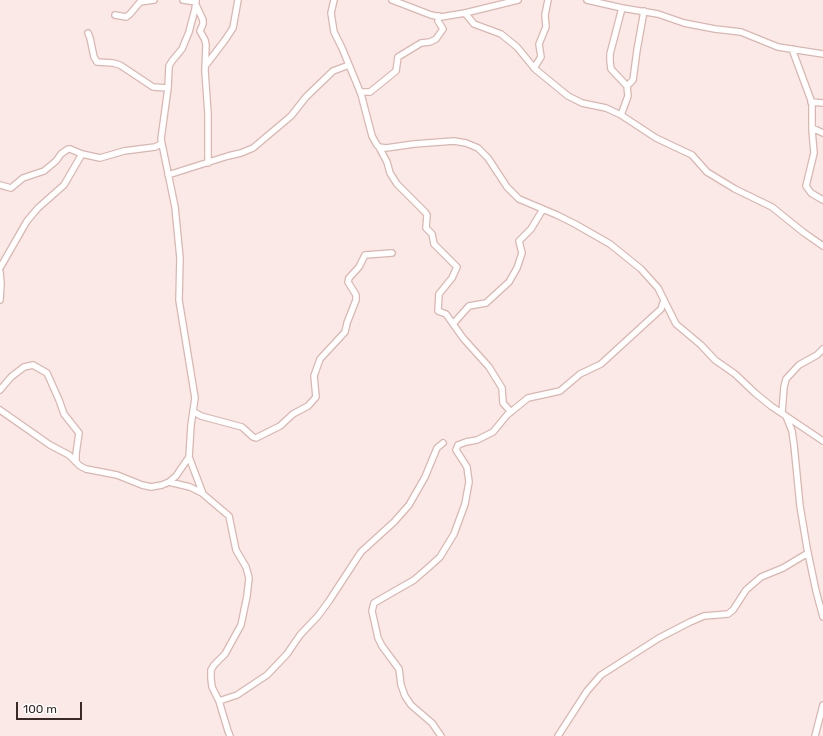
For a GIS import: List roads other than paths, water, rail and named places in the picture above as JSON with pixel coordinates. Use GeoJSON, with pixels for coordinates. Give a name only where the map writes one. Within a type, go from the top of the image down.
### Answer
{"type":"FeatureCollection","features":[{"type":"Feature","properties":{"kind":"street"},"geometry":{"type":"LineString","coordinates":[[115,15],[126,17],[140,2],[154,0]]}},
{"type":"Feature","properties":{"kind":"street"},"geometry":{"type":"LineString","coordinates":[[183,0],[196,2]]}},
{"type":"Feature","properties":{"kind":"street"},"geometry":{"type":"LineString","coordinates":[[205,65],[233,28],[238,0]]}},
{"type":"Feature","properties":{"kind":"street"},"geometry":{"type":"LineString","coordinates":[[334,0],[331,13],[333,26],[360,92],[372,136],[380,147],[396,184],[427,215],[426,228],[432,234],[434,244],[456,267],[452,278],[439,294],[438,312],[445,314],[481,360],[489,367],[502,388],[503,403],[511,412]]}},
{"type":"Feature","properties":{"kind":"street"},"geometry":{"type":"LineString","coordinates":[[392,0],[403,2],[430,15],[439,16],[454,16],[518,0]]}},
{"type":"Feature","properties":{"kind":"street"},"geometry":{"type":"LineString","coordinates":[[534,68],[541,57],[539,44],[546,27],[545,15],[548,0]]}},
{"type":"Feature","properties":{"kind":"street"},"geometry":{"type":"LineString","coordinates":[[587,0],[610,2],[622,8],[658,14],[684,23],[746,34],[772,45],[823,54]]}},
{"type":"Feature","properties":{"kind":"street"},"geometry":{"type":"LineString","coordinates":[[196,2],[204,22],[200,31],[205,42],[208,114],[208,163]]}},
{"type":"Feature","properties":{"kind":"street"},"geometry":{"type":"LineString","coordinates":[[196,2],[189,32],[182,49],[169,66],[168,88],[161,134],[161,144],[175,207],[180,258],[179,300],[195,398],[191,425],[189,457],[203,494]]}},
{"type":"Feature","properties":{"kind":"street"},"geometry":{"type":"LineString","coordinates":[[621,114],[628,96],[627,86],[611,69],[610,54],[622,8]]}},
{"type":"Feature","properties":{"kind":"street"},"geometry":{"type":"LineString","coordinates":[[627,86],[633,80],[644,12]]}},
{"type":"Feature","properties":{"kind":"street"},"geometry":{"type":"LineString","coordinates":[[465,13],[474,24],[501,34],[517,47],[534,68],[550,82],[575,99],[582,103],[606,108],[621,114],[656,138],[692,155],[707,172],[735,189],[772,207],[823,246]]}},
{"type":"Feature","properties":{"kind":"street"},"geometry":{"type":"LineString","coordinates":[[360,92],[370,92],[396,71],[398,57],[421,43],[436,39],[443,29],[438,21],[439,16]]}},
{"type":"Feature","properties":{"kind":"street"},"geometry":{"type":"LineString","coordinates":[[88,33],[94,57],[97,62],[120,65],[153,87],[168,88]]}},
{"type":"Feature","properties":{"kind":"street"},"geometry":{"type":"LineString","coordinates":[[792,49],[811,102],[814,157],[806,186],[811,193],[823,200]]}},
{"type":"Feature","properties":{"kind":"street"},"geometry":{"type":"LineString","coordinates":[[168,175],[253,148],[291,116],[306,97],[333,71],[349,65]]}},
{"type":"Feature","properties":{"kind":"street"},"geometry":{"type":"LineString","coordinates":[[811,102],[823,103]]}},
{"type":"Feature","properties":{"kind":"street"},"geometry":{"type":"LineString","coordinates":[[812,128],[823,133]]}},
{"type":"Feature","properties":{"kind":"street"},"geometry":{"type":"LineString","coordinates":[[380,147],[386,148],[454,141],[471,145],[484,153],[511,193],[519,199],[558,214],[614,248],[641,269],[650,278],[664,300],[676,324],[701,344],[718,363],[735,374],[755,393],[823,441]]}},
{"type":"Feature","properties":{"kind":"street"},"geometry":{"type":"LineString","coordinates":[[0,185],[11,188],[23,178],[44,171],[68,149],[82,154],[104,158],[124,151],[152,148],[161,144]]}},
{"type":"Feature","properties":{"kind":"street"},"geometry":{"type":"LineString","coordinates":[[0,268],[27,221],[38,208],[64,185],[82,154]]}},
{"type":"Feature","properties":{"kind":"street"},"geometry":{"type":"LineString","coordinates":[[453,324],[469,306],[486,304],[509,282],[517,268],[522,253],[519,241],[533,226],[543,209]]}},
{"type":"Feature","properties":{"kind":"street"},"geometry":{"type":"LineString","coordinates":[[194,412],[201,416],[242,427],[256,438],[280,426],[293,414],[308,406],[316,397],[314,376],[320,359],[344,332],[356,300],[356,295],[348,282],[349,278],[358,270],[365,255],[392,253]]}},
{"type":"Feature","properties":{"kind":"street"},"geometry":{"type":"LineString","coordinates":[[0,272],[0,300]]}},
{"type":"Feature","properties":{"kind":"street"},"geometry":{"type":"LineString","coordinates":[[441,736],[432,723],[412,705],[405,696],[401,686],[399,670],[378,638],[372,608],[376,601],[414,580],[440,556],[448,545],[465,504],[469,482],[467,467],[458,454],[456,448],[461,443],[477,440],[493,432],[511,412],[528,398],[560,390],[580,374],[602,364],[659,312],[663,307],[664,300]]}},
{"type":"Feature","properties":{"kind":"street"},"geometry":{"type":"LineString","coordinates":[[823,349],[817,355],[799,365],[786,379],[784,387],[784,414],[792,431],[800,506],[816,592],[823,617]]}},
{"type":"Feature","properties":{"kind":"street"},"geometry":{"type":"LineString","coordinates":[[0,390],[11,377],[24,367],[34,365],[47,373],[64,414],[79,434],[76,462]]}},
{"type":"Feature","properties":{"kind":"street"},"geometry":{"type":"LineString","coordinates":[[0,410],[50,445],[69,455],[86,469],[117,475],[142,485],[151,487],[169,482],[176,476],[189,457]]}},
{"type":"Feature","properties":{"kind":"street"},"geometry":{"type":"LineString","coordinates":[[219,701],[237,695],[267,675],[287,654],[300,635],[318,616],[329,601],[361,552],[394,522],[409,505],[425,477],[437,448],[443,443]]}},
{"type":"Feature","properties":{"kind":"street"},"geometry":{"type":"LineString","coordinates":[[169,482],[190,487],[203,494],[229,516],[236,550],[246,567],[249,578],[241,625],[225,654],[211,670],[210,678],[230,736]]}},
{"type":"Feature","properties":{"kind":"street"},"geometry":{"type":"LineString","coordinates":[[558,736],[587,691],[601,675],[659,638],[690,622],[704,616],[728,614],[733,610],[746,590],[761,577],[788,565],[808,553]]}},
{"type":"Feature","properties":{"kind":"street"},"geometry":{"type":"LineString","coordinates":[[815,736],[823,705]]}}]}
